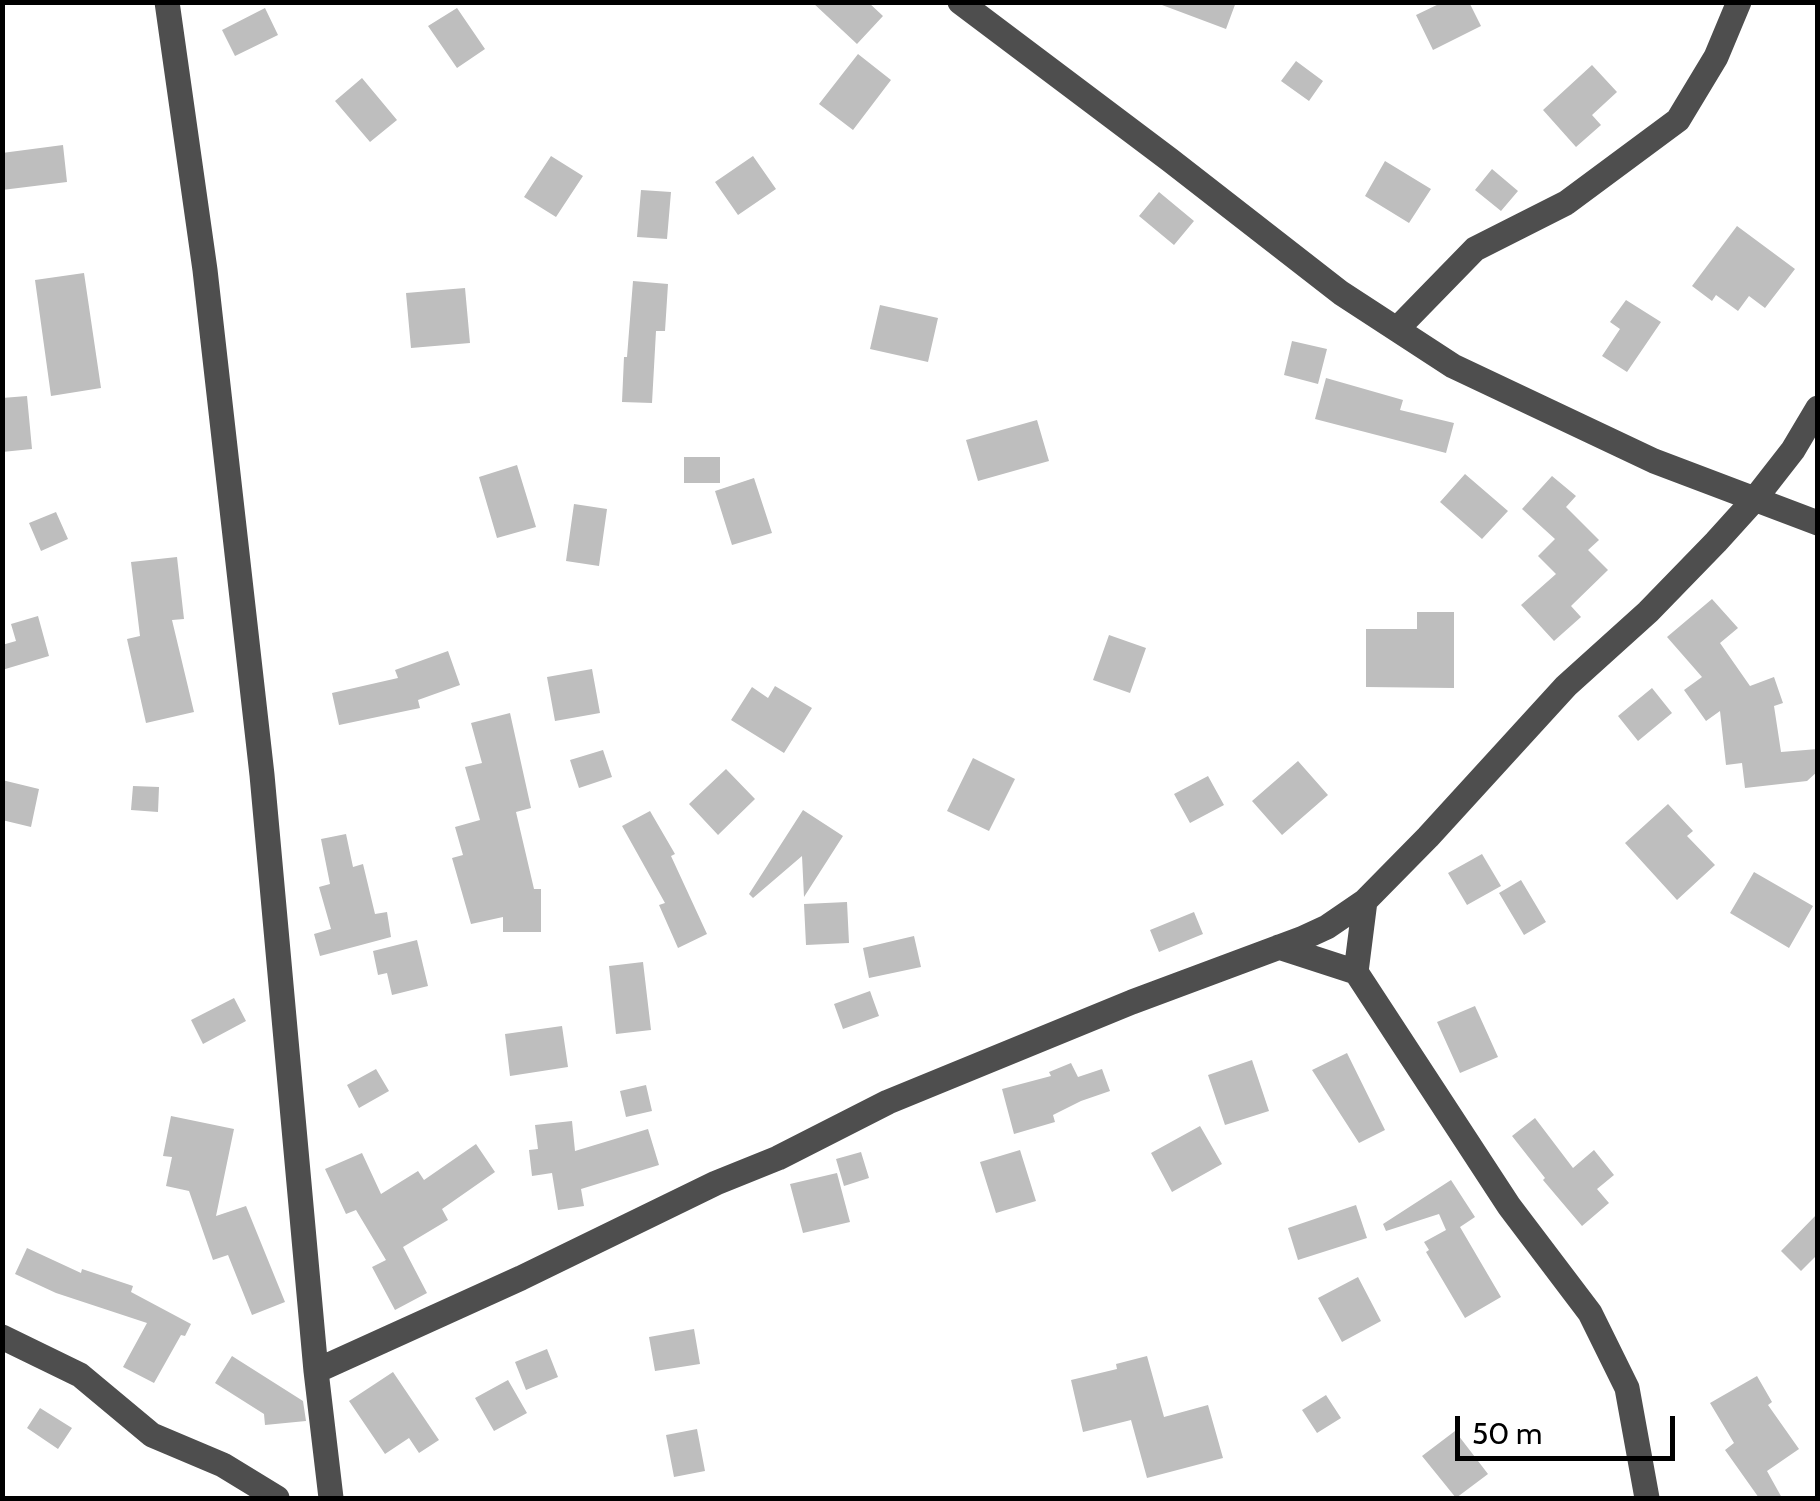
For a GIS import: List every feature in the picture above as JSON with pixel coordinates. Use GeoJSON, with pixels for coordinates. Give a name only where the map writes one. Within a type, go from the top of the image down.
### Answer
{"type":"FeatureCollection","features":[{"type":"Feature","properties":{"kind":"street"},"geometry":{"type":"LineString","coordinates":[[167,2],[205,270],[262,775],[331,1498]]}},
{"type":"Feature","properties":{"kind":"street"},"geometry":{"type":"LineString","coordinates":[[960,2],[1340,294],[1453,366],[1654,462],[1818,523]]}},
{"type":"Feature","properties":{"kind":"street"},"geometry":{"type":"LineString","coordinates":[[1397,330],[1475,249],[1566,203],[1678,120],[1716,57],[1739,2]]}},
{"type":"Feature","properties":{"kind":"street"},"geometry":{"type":"LineString","coordinates":[[316,1371],[521,1278],[716,1183],[778,1158],[888,1102],[1327,927],[1364,901],[1566,686],[1648,612],[1754,500],[1793,450],[1818,408]]}},
{"type":"Feature","properties":{"kind":"street"},"geometry":{"type":"LineString","coordinates":[[1356,972],[1364,901]]}},
{"type":"Feature","properties":{"kind":"street"},"geometry":{"type":"LineString","coordinates":[[1279,947],[1356,972],[1510,1206],[1590,1313],[1626,1388],[1648,1498]]}},
{"type":"Feature","properties":{"kind":"street"},"geometry":{"type":"LineString","coordinates":[[2,1336],[80,1375],[152,1434],[223,1465],[277,1498]]}},
{"type":"Feature","properties":{"kind":"building"},"geometry":{"type":"Polygon","coordinates":[[[812,2],[868,2],[883,16],[857,44],[812,2]]]}},
{"type":"Feature","properties":{"kind":"building"},"geometry":{"type":"Polygon","coordinates":[[[1162,2],[1236,2],[1226,29],[1162,2]]]}},
{"type":"Feature","properties":{"kind":"building"},"geometry":{"type":"Polygon","coordinates":[[[1443,2],[1469,2],[1481,26],[1433,50],[1416,15],[1443,2]]]}},
{"type":"Feature","properties":{"kind":"building"},"geometry":{"type":"Polygon","coordinates":[[[265,8],[278,35],[235,56],[222,30],[265,8]]]}},
{"type":"Feature","properties":{"kind":"building"},"geometry":{"type":"Polygon","coordinates":[[[457,8],[485,49],[457,68],[428,26],[457,8]]]}},
{"type":"Feature","properties":{"kind":"building"},"geometry":{"type":"Polygon","coordinates":[[[858,54],[891,80],[853,130],[819,104],[858,54]]]}},
{"type":"Feature","properties":{"kind":"building"},"geometry":{"type":"Polygon","coordinates":[[[1296,61],[1323,81],[1309,101],[1281,81],[1296,61]]]}},
{"type":"Feature","properties":{"kind":"building"},"geometry":{"type":"Polygon","coordinates":[[[1592,65],[1617,92],[1592,115],[1601,125],[1576,147],[1543,110],[1592,65]]]}},
{"type":"Feature","properties":{"kind":"building"},"geometry":{"type":"Polygon","coordinates":[[[362,78],[397,120],[370,142],[335,101],[362,78]]]}},
{"type":"Feature","properties":{"kind":"building"},"geometry":{"type":"Polygon","coordinates":[[[63,145],[67,182],[2,190],[2,153],[63,145]]]}},
{"type":"Feature","properties":{"kind":"building"},"geometry":{"type":"Polygon","coordinates":[[[551,156],[583,176],[556,217],[524,197],[551,156]]]}},
{"type":"Feature","properties":{"kind":"building"},"geometry":{"type":"Polygon","coordinates":[[[753,156],[776,189],[738,215],[715,182],[753,156]]]}},
{"type":"Feature","properties":{"kind":"building"},"geometry":{"type":"Polygon","coordinates":[[[1385,161],[1431,189],[1409,223],[1365,196],[1385,161]]]}},
{"type":"Feature","properties":{"kind":"building"},"geometry":{"type":"Polygon","coordinates":[[[1492,169],[1518,191],[1501,211],[1475,190],[1492,169]]]}},
{"type":"Feature","properties":{"kind":"building"},"geometry":{"type":"Polygon","coordinates":[[[641,190],[671,192],[667,239],[637,237],[641,190]]]}},
{"type":"Feature","properties":{"kind":"building"},"geometry":{"type":"Polygon","coordinates":[[[1159,192],[1194,221],[1174,245],[1139,216],[1159,192]]]}},
{"type":"Feature","properties":{"kind":"building"},"geometry":{"type":"Polygon","coordinates":[[[1737,226],[1795,269],[1765,308],[1749,296],[1738,311],[1716,295],[1712,301],[1692,286],[1737,226]]]}},
{"type":"Feature","properties":{"kind":"building"},"geometry":{"type":"Polygon","coordinates":[[[84,273],[101,388],[51,396],[35,280],[84,273]]]}},
{"type":"Feature","properties":{"kind":"building"},"geometry":{"type":"Polygon","coordinates":[[[633,281],[668,284],[665,331],[656,331],[652,403],[622,402],[633,281]]]}},
{"type":"Feature","properties":{"kind":"building"},"geometry":{"type":"Polygon","coordinates":[[[465,288],[470,343],[411,348],[406,293],[465,288]]]}},
{"type":"Feature","properties":{"kind":"building"},"geometry":{"type":"Polygon","coordinates":[[[1626,300],[1661,322],[1627,372],[1602,356],[1620,329],[1610,322],[1626,300]]]}},
{"type":"Feature","properties":{"kind":"building"},"geometry":{"type":"Polygon","coordinates":[[[880,305],[938,318],[928,362],[870,349],[880,305]]]}},
{"type":"Feature","properties":{"kind":"building"},"geometry":{"type":"Polygon","coordinates":[[[1292,341],[1327,349],[1318,384],[1284,375],[1292,341]]]}},
{"type":"Feature","properties":{"kind":"building"},"geometry":{"type":"Polygon","coordinates":[[[1326,378],[1403,400],[1400,410],[1454,423],[1446,453],[1315,419],[1326,378]]]}},
{"type":"Feature","properties":{"kind":"building"},"geometry":{"type":"Polygon","coordinates":[[[27,396],[32,449],[2,452],[2,398],[27,396]]]}},
{"type":"Feature","properties":{"kind":"building"},"geometry":{"type":"Polygon","coordinates":[[[1037,420],[1049,461],[978,481],[966,440],[1037,420]]]}},
{"type":"Feature","properties":{"kind":"building"},"geometry":{"type":"Polygon","coordinates":[[[684,457],[720,457],[720,483],[684,483],[684,457]]]}},
{"type":"Feature","properties":{"kind":"building"},"geometry":{"type":"Polygon","coordinates":[[[517,465],[536,527],[497,538],[479,477],[517,465]]]}},
{"type":"Feature","properties":{"kind":"building"},"geometry":{"type":"Polygon","coordinates":[[[1465,474],[1508,511],[1482,539],[1440,502],[1465,474]]]}},
{"type":"Feature","properties":{"kind":"building"},"geometry":{"type":"Polygon","coordinates":[[[1552,476],[1576,496],[1566,507],[1599,540],[1588,550],[1608,570],[1571,606],[1581,617],[1554,641],[1521,605],[1556,574],[1538,556],[1555,539],[1522,509],[1552,476]]]}},
{"type":"Feature","properties":{"kind":"building"},"geometry":{"type":"Polygon","coordinates":[[[754,478],[772,533],[732,545],[715,491],[754,478]]]}},
{"type":"Feature","properties":{"kind":"building"},"geometry":{"type":"Polygon","coordinates":[[[574,504],[607,509],[599,566],[566,561],[574,504]]]}},
{"type":"Feature","properties":{"kind":"building"},"geometry":{"type":"Polygon","coordinates":[[[56,512],[68,539],[41,551],[29,523],[56,512]]]}},
{"type":"Feature","properties":{"kind":"building"},"geometry":{"type":"Polygon","coordinates":[[[177,557],[184,619],[172,620],[194,712],[146,723],[127,639],[140,636],[131,562],[177,557]]]}},
{"type":"Feature","properties":{"kind":"building"},"geometry":{"type":"Polygon","coordinates":[[[1712,599],[1738,628],[1720,643],[1750,686],[1774,677],[1783,703],[1774,706],[1781,752],[1818,749],[1818,771],[1807,781],[1745,788],[1742,763],[1726,765],[1720,711],[1706,721],[1684,690],[1702,677],[1667,637],[1712,599]]]}},
{"type":"Feature","properties":{"kind":"building"},"geometry":{"type":"Polygon","coordinates":[[[1417,612],[1454,612],[1454,688],[1366,687],[1366,629],[1417,629],[1417,612]]]}},
{"type":"Feature","properties":{"kind":"building"},"geometry":{"type":"Polygon","coordinates":[[[38,616],[49,656],[2,670],[2,645],[16,641],[11,624],[38,616]]]}},
{"type":"Feature","properties":{"kind":"building"},"geometry":{"type":"Polygon","coordinates":[[[1109,635],[1146,648],[1130,693],[1093,680],[1109,635]]]}},
{"type":"Feature","properties":{"kind":"building"},"geometry":{"type":"Polygon","coordinates":[[[448,651],[460,685],[418,700],[420,708],[339,725],[332,693],[398,678],[395,670],[448,651]]]}},
{"type":"Feature","properties":{"kind":"building"},"geometry":{"type":"Polygon","coordinates":[[[592,669],[600,713],[555,721],[547,677],[592,669]]]}},
{"type":"Feature","properties":{"kind":"building"},"geometry":{"type":"Polygon","coordinates":[[[775,686],[812,708],[784,753],[731,720],[752,687],[768,698],[775,686]]]}},
{"type":"Feature","properties":{"kind":"building"},"geometry":{"type":"Polygon","coordinates":[[[1652,688],[1672,713],[1638,741],[1618,716],[1652,688]]]}},
{"type":"Feature","properties":{"kind":"building"},"geometry":{"type":"Polygon","coordinates":[[[510,713],[531,808],[516,812],[534,889],[541,889],[541,932],[503,932],[503,917],[471,924],[452,858],[463,855],[455,827],[480,820],[465,767],[482,763],[471,723],[510,713]]]}},
{"type":"Feature","properties":{"kind":"building"},"geometry":{"type":"Polygon","coordinates":[[[603,750],[612,777],[579,788],[570,760],[603,750]]]}},
{"type":"Feature","properties":{"kind":"building"},"geometry":{"type":"Polygon","coordinates":[[[973,758],[1015,779],[989,831],[947,811],[973,758]]]}},
{"type":"Feature","properties":{"kind":"building"},"geometry":{"type":"Polygon","coordinates":[[[1298,761],[1328,795],[1282,835],[1252,801],[1298,761]]]}},
{"type":"Feature","properties":{"kind":"building"},"geometry":{"type":"Polygon","coordinates":[[[726,769],[755,799],[718,835],[689,804],[726,769]]]}},
{"type":"Feature","properties":{"kind":"building"},"geometry":{"type":"Polygon","coordinates":[[[1208,776],[1224,805],[1190,823],[1174,794],[1208,776]]]}},
{"type":"Feature","properties":{"kind":"building"},"geometry":{"type":"Polygon","coordinates":[[[2,780],[39,789],[31,827],[2,820],[2,780]]]}},
{"type":"Feature","properties":{"kind":"building"},"geometry":{"type":"Polygon","coordinates":[[[133,786],[159,787],[158,812],[131,810],[133,786]]]}},
{"type":"Feature","properties":{"kind":"building"},"geometry":{"type":"Polygon","coordinates":[[[1668,804],[1693,831],[1687,836],[1715,865],[1677,900],[1625,843],[1668,804]]]}},
{"type":"Feature","properties":{"kind":"building"},"geometry":{"type":"Polygon","coordinates":[[[803,810],[843,836],[804,897],[802,856],[753,898],[749,894],[803,810]]]}},
{"type":"Feature","properties":{"kind":"building"},"geometry":{"type":"Polygon","coordinates":[[[650,811],[675,854],[671,856],[707,934],[678,948],[659,905],[665,903],[622,826],[650,811]]]}},
{"type":"Feature","properties":{"kind":"building"},"geometry":{"type":"Polygon","coordinates":[[[346,834],[353,867],[363,864],[375,914],[387,912],[391,937],[320,956],[314,934],[331,929],[319,887],[330,884],[321,839],[346,834]]]}},
{"type":"Feature","properties":{"kind":"building"},"geometry":{"type":"Polygon","coordinates":[[[1482,854],[1501,886],[1467,905],[1448,873],[1482,854]]]}},
{"type":"Feature","properties":{"kind":"building"},"geometry":{"type":"Polygon","coordinates":[[[1754,872],[1813,906],[1789,948],[1730,913],[1754,872]]]}},
{"type":"Feature","properties":{"kind":"building"},"geometry":{"type":"Polygon","coordinates":[[[1521,880],[1546,922],[1524,935],[1499,893],[1521,880]]]}},
{"type":"Feature","properties":{"kind":"building"},"geometry":{"type":"Polygon","coordinates":[[[847,902],[849,943],[806,945],[804,904],[847,902]]]}},
{"type":"Feature","properties":{"kind":"building"},"geometry":{"type":"Polygon","coordinates":[[[1194,912],[1203,934],[1159,952],[1150,930],[1194,912]]]}},
{"type":"Feature","properties":{"kind":"building"},"geometry":{"type":"Polygon","coordinates":[[[914,936],[921,967],[869,978],[863,948],[914,936]]]}},
{"type":"Feature","properties":{"kind":"building"},"geometry":{"type":"Polygon","coordinates":[[[417,940],[428,986],[392,995],[387,973],[378,975],[373,951],[417,940]]]}},
{"type":"Feature","properties":{"kind":"building"},"geometry":{"type":"Polygon","coordinates":[[[643,962],[651,1030],[616,1034],[609,966],[643,962]]]}},
{"type":"Feature","properties":{"kind":"building"},"geometry":{"type":"Polygon","coordinates":[[[870,991],[879,1016],[843,1029],[834,1004],[870,991]]]}},
{"type":"Feature","properties":{"kind":"building"},"geometry":{"type":"Polygon","coordinates":[[[234,998],[246,1021],[203,1044],[191,1020],[234,998]]]}},
{"type":"Feature","properties":{"kind":"building"},"geometry":{"type":"Polygon","coordinates":[[[1475,1006],[1498,1057],[1460,1073],[1437,1022],[1475,1006]]]}},
{"type":"Feature","properties":{"kind":"building"},"geometry":{"type":"Polygon","coordinates":[[[562,1026],[568,1067],[510,1076],[505,1034],[562,1026]]]}},
{"type":"Feature","properties":{"kind":"building"},"geometry":{"type":"Polygon","coordinates":[[[1347,1053],[1385,1130],[1359,1143],[1312,1070],[1347,1053]]]}},
{"type":"Feature","properties":{"kind":"building"},"geometry":{"type":"Polygon","coordinates":[[[1252,1060],[1269,1111],[1225,1125],[1208,1075],[1252,1060]]]}},
{"type":"Feature","properties":{"kind":"building"},"geometry":{"type":"Polygon","coordinates":[[[1071,1063],[1078,1077],[1102,1069],[1110,1091],[1053,1115],[1055,1122],[1014,1134],[1002,1089],[1051,1076],[1049,1072],[1071,1063]]]}},
{"type":"Feature","properties":{"kind":"building"},"geometry":{"type":"Polygon","coordinates":[[[376,1069],[389,1091],[359,1108],[347,1085],[376,1069]]]}},
{"type":"Feature","properties":{"kind":"building"},"geometry":{"type":"Polygon","coordinates":[[[646,1085],[652,1111],[626,1117],[620,1091],[646,1085]]]}},
{"type":"Feature","properties":{"kind":"building"},"geometry":{"type":"Polygon","coordinates":[[[171,1116],[234,1129],[216,1216],[246,1206],[285,1302],[252,1315],[228,1255],[213,1260],[189,1191],[166,1186],[172,1157],[163,1156],[171,1116]]]}},
{"type":"Feature","properties":{"kind":"building"},"geometry":{"type":"Polygon","coordinates":[[[1535,1118],[1573,1168],[1594,1150],[1614,1175],[1597,1189],[1609,1203],[1582,1226],[1512,1136],[1535,1118]]]}},
{"type":"Feature","properties":{"kind":"building"},"geometry":{"type":"Polygon","coordinates":[[[572,1121],[575,1151],[648,1129],[659,1165],[581,1189],[584,1206],[558,1210],[552,1173],[532,1176],[529,1150],[538,1149],[535,1125],[572,1121]]]}},
{"type":"Feature","properties":{"kind":"building"},"geometry":{"type":"Polygon","coordinates":[[[1200,1126],[1222,1164],[1172,1192],[1151,1153],[1200,1126]]]}},
{"type":"Feature","properties":{"kind":"building"},"geometry":{"type":"Polygon","coordinates":[[[476,1144],[495,1172],[442,1209],[448,1220],[403,1247],[427,1293],[395,1310],[372,1267],[386,1260],[356,1210],[346,1214],[325,1169],[362,1153],[381,1194],[418,1171],[424,1180],[476,1144]]]}},
{"type":"Feature","properties":{"kind":"building"},"geometry":{"type":"Polygon","coordinates":[[[1020,1150],[1036,1201],[996,1213],[980,1162],[1020,1150]]]}},
{"type":"Feature","properties":{"kind":"building"},"geometry":{"type":"Polygon","coordinates":[[[861,1152],[869,1178],[844,1186],[836,1159],[861,1152]]]}},
{"type":"Feature","properties":{"kind":"building"},"geometry":{"type":"Polygon","coordinates":[[[837,1173],[850,1222],[803,1233],[790,1184],[837,1173]]]}},
{"type":"Feature","properties":{"kind":"building"},"geometry":{"type":"Polygon","coordinates":[[[1451,1180],[1475,1217],[1460,1227],[1501,1297],[1465,1318],[1426,1252],[1429,1250],[1424,1242],[1446,1230],[1439,1214],[1386,1231],[1383,1224],[1451,1180]]]}},
{"type":"Feature","properties":{"kind":"building"},"geometry":{"type":"Polygon","coordinates":[[[1356,1205],[1367,1238],[1298,1260],[1288,1228],[1356,1205]]]}},
{"type":"Feature","properties":{"kind":"building"},"geometry":{"type":"Polygon","coordinates":[[[1818,1213],[1818,1254],[1801,1271],[1781,1251],[1818,1213]]]}},
{"type":"Feature","properties":{"kind":"building"},"geometry":{"type":"Polygon","coordinates":[[[27,1248],[81,1273],[82,1269],[133,1286],[131,1292],[191,1324],[154,1383],[123,1367],[147,1323],[56,1293],[15,1274],[27,1248]]]}},
{"type":"Feature","properties":{"kind":"building"},"geometry":{"type":"Polygon","coordinates":[[[1358,1277],[1381,1321],[1342,1342],[1318,1298],[1358,1277]]]}},
{"type":"Feature","properties":{"kind":"building"},"geometry":{"type":"Polygon","coordinates":[[[694,1329],[700,1364],[655,1371],[649,1337],[694,1329]]]}},
{"type":"Feature","properties":{"kind":"building"},"geometry":{"type":"Polygon","coordinates":[[[547,1349],[558,1377],[526,1390],[515,1362],[547,1349]]]}},
{"type":"Feature","properties":{"kind":"building"},"geometry":{"type":"Polygon","coordinates":[[[232,1356],[303,1401],[306,1421],[265,1425],[264,1414],[215,1383],[232,1356]]]}},
{"type":"Feature","properties":{"kind":"building"},"geometry":{"type":"Polygon","coordinates":[[[1147,1356],[1164,1417],[1208,1405],[1223,1458],[1147,1478],[1131,1420],[1083,1432],[1071,1380],[1117,1369],[1116,1364],[1147,1356]]]}},
{"type":"Feature","properties":{"kind":"building"},"geometry":{"type":"Polygon","coordinates":[[[393,1372],[439,1440],[419,1453],[409,1438],[385,1454],[349,1401],[393,1372]]]}},
{"type":"Feature","properties":{"kind":"building"},"geometry":{"type":"Polygon","coordinates":[[[1757,1376],[1772,1402],[1768,1405],[1799,1449],[1767,1471],[1782,1498],[1759,1498],[1725,1450],[1734,1443],[1710,1403],[1757,1376]]]}},
{"type":"Feature","properties":{"kind":"building"},"geometry":{"type":"Polygon","coordinates":[[[508,1380],[527,1413],[494,1431],[475,1398],[508,1380]]]}},
{"type":"Feature","properties":{"kind":"building"},"geometry":{"type":"Polygon","coordinates":[[[1326,1395],[1341,1418],[1317,1433],[1302,1410],[1326,1395]]]}},
{"type":"Feature","properties":{"kind":"building"},"geometry":{"type":"Polygon","coordinates":[[[40,1408],[72,1428],[58,1449],[27,1428],[40,1408]]]}},
{"type":"Feature","properties":{"kind":"building"},"geometry":{"type":"Polygon","coordinates":[[[697,1429],[705,1471],[674,1477],[666,1435],[697,1429]]]}},
{"type":"Feature","properties":{"kind":"building"},"geometry":{"type":"Polygon","coordinates":[[[1455,1431],[1488,1474],[1456,1498],[1422,1456],[1455,1431]]]}}]}
